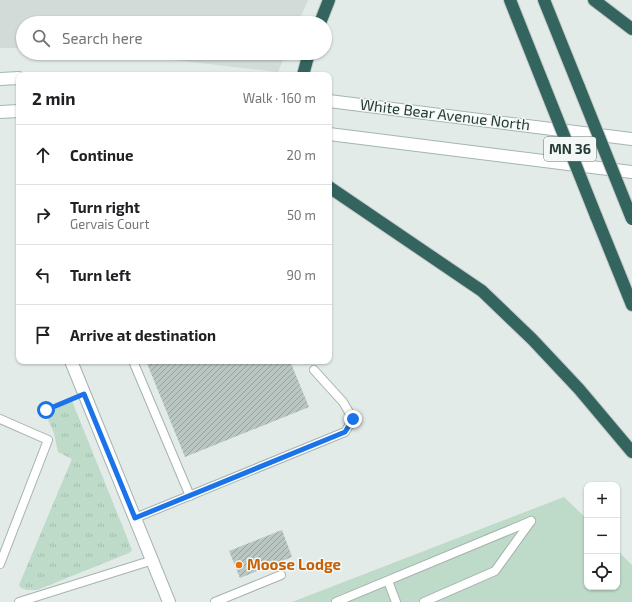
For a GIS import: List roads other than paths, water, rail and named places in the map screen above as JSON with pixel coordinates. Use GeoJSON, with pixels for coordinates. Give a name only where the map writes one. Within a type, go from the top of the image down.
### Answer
{"type":"FeatureCollection","features":[{"type":"Feature","properties":{"kind":"highway"},"geometry":{"type":"LineString","coordinates":[[323,16],[329,0]]}},
{"type":"Feature","properties":{"kind":"highway","name":"MN 36"},"geometry":{"type":"LineString","coordinates":[[510,0],[632,305]]}},
{"type":"Feature","properties":{"kind":"highway","name":"MN 36"},"geometry":{"type":"LineString","coordinates":[[544,0],[632,220]]}},
{"type":"Feature","properties":{"kind":"highway"},"geometry":{"type":"LineString","coordinates":[[594,0],[632,29]]}},
{"type":"Feature","properties":{"kind":"highway"},"geometry":{"type":"LineString","coordinates":[[304,72],[307,60]]}},
{"type":"Feature","properties":{"kind":"highway"},"geometry":{"type":"LineString","coordinates":[[332,189],[482,291],[532,339],[579,389],[632,452]]}},
{"type":"Feature","properties":{"kind":"main road"},"geometry":{"type":"LineString","coordinates":[[0,79],[16,78]]}},
{"type":"Feature","properties":{"kind":"main road","name":"White Bear Avenue North"},"geometry":{"type":"LineString","coordinates":[[332,101],[632,139]]}},
{"type":"Feature","properties":{"kind":"main road"},"geometry":{"type":"LineString","coordinates":[[0,112],[16,111]]}},
{"type":"Feature","properties":{"kind":"main road"},"geometry":{"type":"LineString","coordinates":[[332,134],[632,172]]}},
{"type":"Feature","properties":{"kind":"main road"},"geometry":{"type":"LineString","coordinates":[[72,364],[169,602]]}},
{"type":"Feature","properties":{"kind":"lane"},"geometry":{"type":"LineString","coordinates":[[134,364],[190,496]]}},
{"type":"Feature","properties":{"kind":"lane"},"geometry":{"type":"LineString","coordinates":[[135,518],[345,432],[353,419],[343,402],[314,370]]}},
{"type":"Feature","properties":{"kind":"lane"},"geometry":{"type":"LineString","coordinates":[[0,419],[48,440],[0,564]]}},
{"type":"Feature","properties":{"kind":"lane"},"geometry":{"type":"LineString","coordinates":[[336,602],[531,521],[495,571],[424,602]]}},
{"type":"Feature","properties":{"kind":"lane"},"geometry":{"type":"LineString","coordinates":[[19,602],[152,560]]}},
{"type":"Feature","properties":{"kind":"lane"},"geometry":{"type":"LineString","coordinates":[[215,602],[281,574]]}},
{"type":"Feature","properties":{"kind":"lane"},"geometry":{"type":"LineString","coordinates":[[388,581],[396,602]]}},
{"type":"Feature","properties":{"kind":"place","name":"Moose Lodge"},"geometry":{"type":"Point","coordinates":[239,565]}}]}
